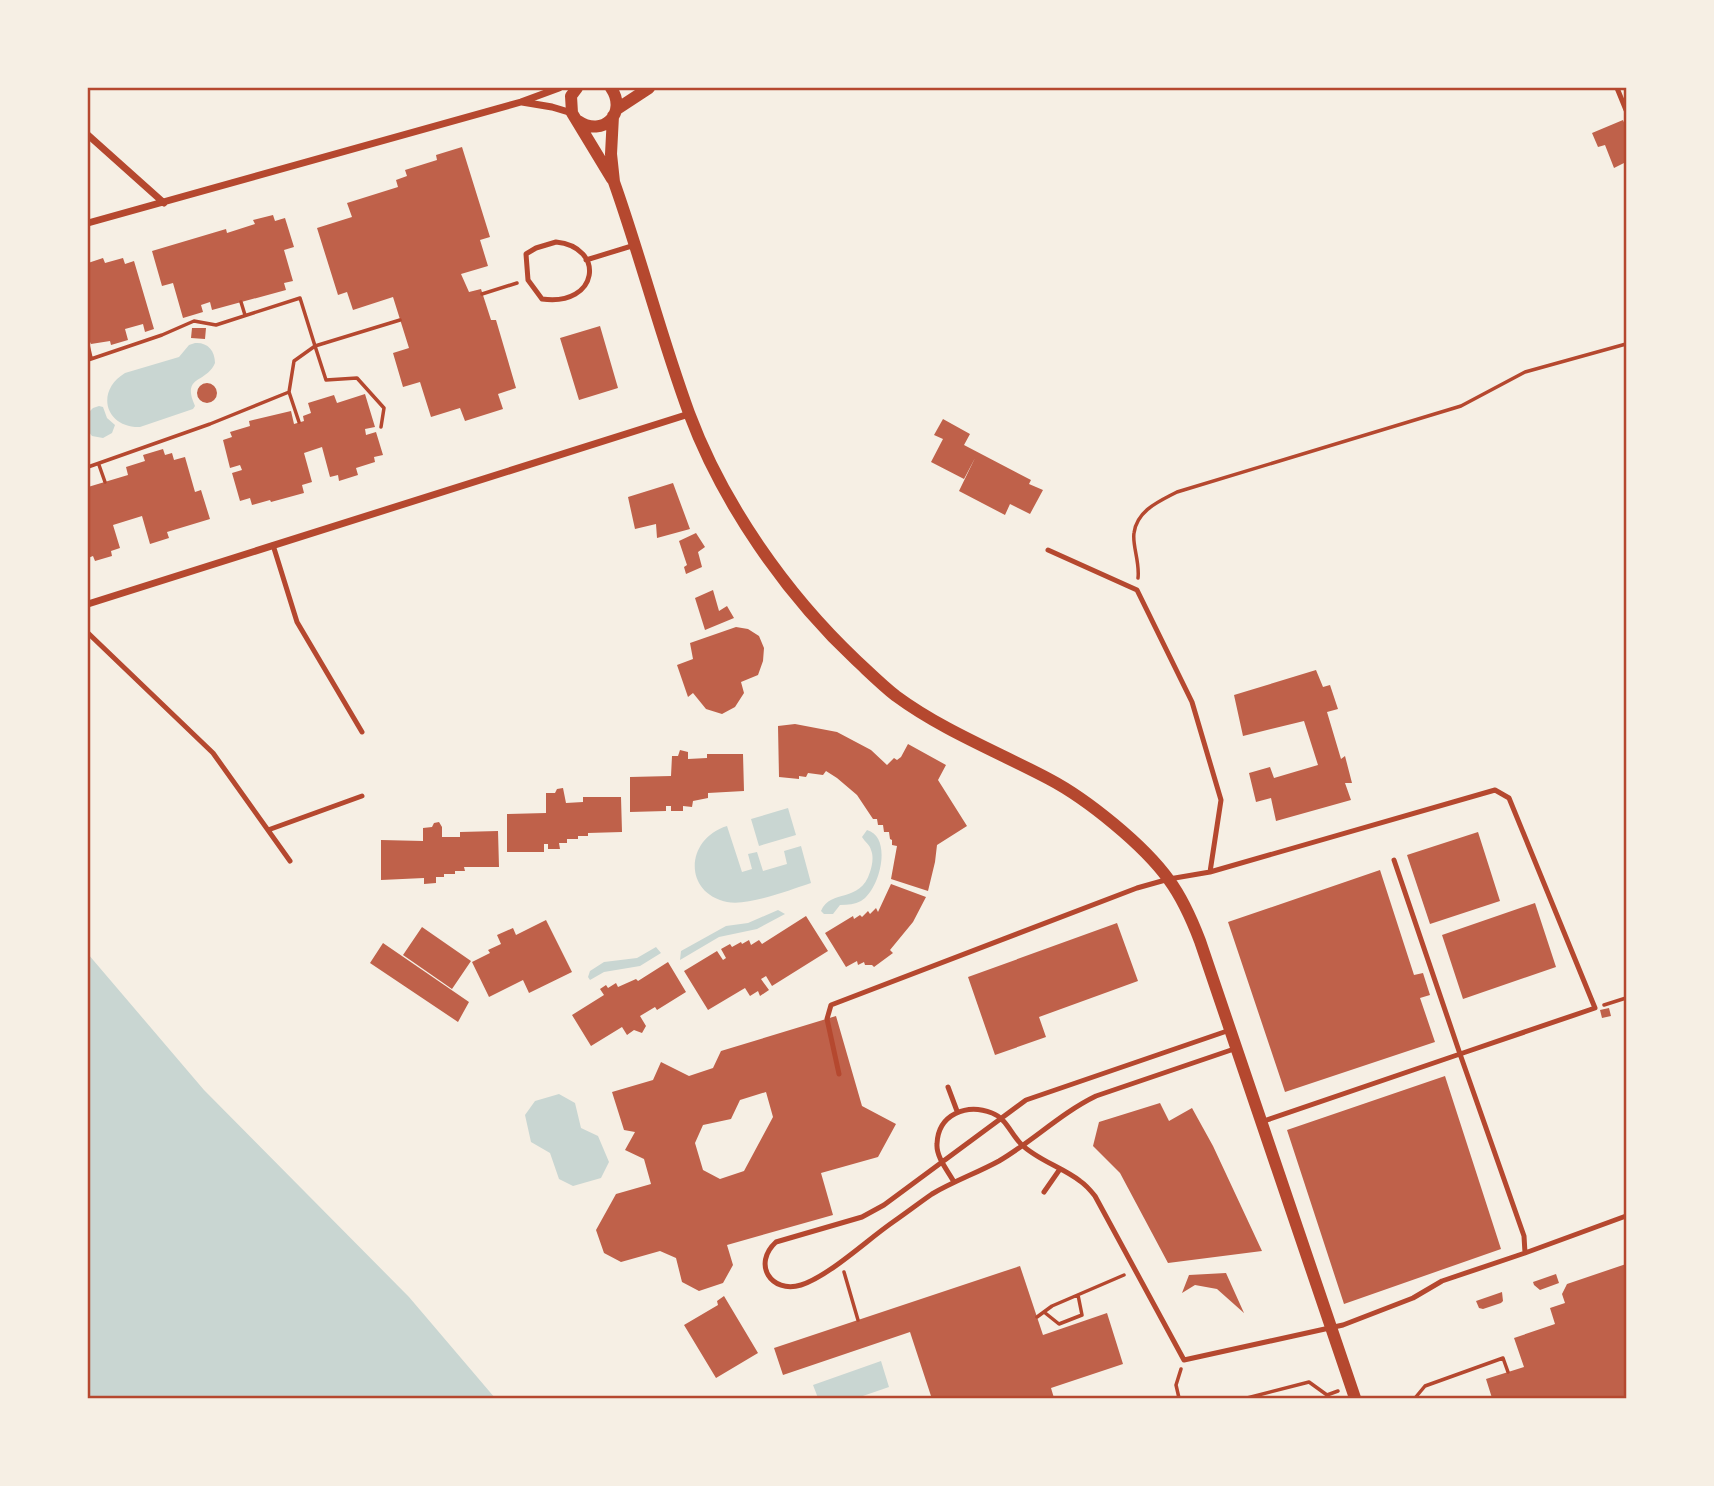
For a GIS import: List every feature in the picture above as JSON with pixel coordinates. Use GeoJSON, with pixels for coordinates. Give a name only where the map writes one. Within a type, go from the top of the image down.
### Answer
{"type":"FeatureCollection","features":[{"type":"Feature","properties":{"kind":"street"},"geometry":{"type":"LineString","coordinates":[[88,223],[521,102],[559,88]]}},
{"type":"Feature","properties":{"kind":"street"},"geometry":{"type":"LineString","coordinates":[[577,88],[571,96],[573,116],[614,182],[689,414],[713,468],[738,512],[787,586],[815,619],[895,695],[943,725],[1052,781],[1090,804],[1148,856],[1169,879],[1191,919],[1231,1030],[1352,1392]]}},
{"type":"Feature","properties":{"kind":"street"},"geometry":{"type":"LineString","coordinates":[[611,88],[615,94],[611,142],[614,182]]}},
{"type":"Feature","properties":{"kind":"street"},"geometry":{"type":"LineString","coordinates":[[521,102],[552,107],[573,116],[587,126],[595,127],[609,122],[615,112],[649,88]]}},
{"type":"Feature","properties":{"kind":"street"},"geometry":{"type":"LineString","coordinates":[[88,135],[164,203]]}},
{"type":"Feature","properties":{"kind":"street"},"geometry":{"type":"LineString","coordinates":[[88,604],[689,414]]}},
{"type":"Feature","properties":{"kind":"lane"},"geometry":{"type":"LineString","coordinates":[[1617,88],[1626,110]]}},
{"type":"Feature","properties":{"kind":"lane"},"geometry":{"type":"LineString","coordinates":[[556,242],[565,243],[579,249],[586,260],[590,276],[587,286],[572,296],[556,301],[542,299],[528,280],[526,254],[536,248],[556,242]]}},
{"type":"Feature","properties":{"kind":"lane"},"geometry":{"type":"LineString","coordinates":[[586,260],[635,245]]}},
{"type":"Feature","properties":{"kind":"lane"},"geometry":{"type":"LineString","coordinates":[[273,545],[297,622],[362,732]]}},
{"type":"Feature","properties":{"kind":"lane"},"geometry":{"type":"LineString","coordinates":[[1048,550],[1137,590],[1192,702],[1221,800],[1210,872]]}},
{"type":"Feature","properties":{"kind":"lane"},"geometry":{"type":"LineString","coordinates":[[88,633],[212,753],[290,861]]}},
{"type":"Feature","properties":{"kind":"lane"},"geometry":{"type":"LineString","coordinates":[[839,1074],[827,1018],[831,1005],[1137,888],[1210,872],[1494,790],[1509,799],[1595,1008],[1261,1122]]}},
{"type":"Feature","properties":{"kind":"lane"},"geometry":{"type":"LineString","coordinates":[[268,830],[362,796]]}},
{"type":"Feature","properties":{"kind":"lane"},"geometry":{"type":"LineString","coordinates":[[1394,860],[1524,1236],[1525,1253]]}},
{"type":"Feature","properties":{"kind":"lane"},"geometry":{"type":"LineString","coordinates":[[1231,1030],[1026,1100],[884,1205],[862,1217],[776,1242],[766,1251],[766,1272],[771,1280],[784,1286],[800,1285],[841,1261],[954,1182],[1000,1160],[1078,1105],[1096,1096],[1237,1048]]}},
{"type":"Feature","properties":{"kind":"lane"},"geometry":{"type":"LineString","coordinates":[[948,1087],[957,1111]]}},
{"type":"Feature","properties":{"kind":"lane"},"geometry":{"type":"LineString","coordinates":[[954,1182],[936,1146],[939,1132],[947,1119],[957,1111],[974,1109],[1000,1117],[1021,1145],[1082,1181],[1095,1196],[1184,1360],[1343,1325],[1413,1298],[1442,1281],[1626,1216]]}},
{"type":"Feature","properties":{"kind":"lane"},"geometry":{"type":"LineString","coordinates":[[1044,1192],[1060,1169]]}},
{"type":"Feature","properties":{"kind":"path"},"geometry":{"type":"LineString","coordinates":[[482,294],[508,286]]}},
{"type":"Feature","properties":{"kind":"path"},"geometry":{"type":"LineString","coordinates":[[88,345],[89,359],[162,335],[194,321],[216,325],[300,298],[326,380],[357,378],[384,408],[380,427]]}},
{"type":"Feature","properties":{"kind":"path"},"geometry":{"type":"LineString","coordinates":[[241,302],[245,315]]}},
{"type":"Feature","properties":{"kind":"path"},"geometry":{"type":"LineString","coordinates":[[299,422],[289,392],[294,361],[315,346],[400,320]]}},
{"type":"Feature","properties":{"kind":"path"},"geometry":{"type":"LineString","coordinates":[[1137,590],[1140,565],[1134,533],[1145,509],[1177,492],[1461,406],[1525,372],[1626,344]]}},
{"type":"Feature","properties":{"kind":"path"},"geometry":{"type":"LineString","coordinates":[[88,467],[289,392]]}},
{"type":"Feature","properties":{"kind":"path"},"geometry":{"type":"LineString","coordinates":[[99,465],[105,482]]}},
{"type":"Feature","properties":{"kind":"path"},"geometry":{"type":"LineString","coordinates":[[1595,1008],[1626,998]]}},
{"type":"Feature","properties":{"kind":"path"},"geometry":{"type":"LineString","coordinates":[[841,1261],[858,1320]]}},
{"type":"Feature","properties":{"kind":"path"},"geometry":{"type":"LineString","coordinates":[[1037,1317],[1052,1306],[1135,1269]]}},
{"type":"Feature","properties":{"kind":"path"},"geometry":{"type":"LineString","coordinates":[[1044,1312],[1059,1324],[1082,1315],[1078,1295]]}},
{"type":"Feature","properties":{"kind":"path"},"geometry":{"type":"LineString","coordinates":[[1415,1398],[1425,1386],[1503,1358],[1508,1372]]}},
{"type":"Feature","properties":{"kind":"path"},"geometry":{"type":"LineString","coordinates":[[1179,1398],[1176,1384],[1184,1360]]}},
{"type":"Feature","properties":{"kind":"path"},"geometry":{"type":"LineString","coordinates":[[1247,1398],[1309,1382],[1327,1395],[1352,1392]]}},
{"type":"Feature","properties":{"kind":"shaded area"},"geometry":{"type":"Polygon","coordinates":[[[195,343],[210,348],[215,363],[211,370],[193,384],[193,409],[140,427],[128,426],[112,415],[107,398],[110,389],[125,373],[179,357],[189,345],[195,343]]]}},
{"type":"Feature","properties":{"kind":"shaded area"},"geometry":{"type":"Polygon","coordinates":[[[99,406],[103,407],[107,418],[115,425],[112,433],[103,438],[92,436],[88,431],[88,413],[99,406]]]}},
{"type":"Feature","properties":{"kind":"shaded area"},"geometry":{"type":"Polygon","coordinates":[[[788,808],[796,835],[759,846],[751,819],[788,808]]]}},
{"type":"Feature","properties":{"kind":"shaded area"},"geometry":{"type":"Polygon","coordinates":[[[727,826],[742,872],[752,869],[748,854],[757,852],[763,871],[787,864],[784,851],[801,846],[811,883],[747,902],[727,902],[713,897],[703,888],[697,877],[697,853],[703,842],[713,833],[727,826]]]}},
{"type":"Feature","properties":{"kind":"shaded area"},"geometry":{"type":"Polygon","coordinates":[[[867,830],[880,842],[882,853],[874,886],[861,901],[840,905],[833,914],[824,914],[821,911],[831,900],[853,892],[865,882],[873,858],[862,837],[867,830]]]}},
{"type":"Feature","properties":{"kind":"shaded area"},"geometry":{"type":"Polygon","coordinates":[[[778,910],[785,914],[757,929],[719,937],[680,960],[681,951],[726,926],[748,923],[778,910]]]}},
{"type":"Feature","properties":{"kind":"shaded area"},"geometry":{"type":"Polygon","coordinates":[[[656,947],[661,953],[640,966],[604,972],[590,980],[588,977],[590,971],[604,962],[637,958],[656,947]]]}},
{"type":"Feature","properties":{"kind":"shaded area"},"geometry":{"type":"Polygon","coordinates":[[[88,954],[204,1090],[409,1297],[495,1398],[88,1398],[88,954]]]}},
{"type":"Feature","properties":{"kind":"shaded area"},"geometry":{"type":"Polygon","coordinates":[[[559,1094],[575,1103],[581,1128],[598,1136],[609,1162],[601,1178],[573,1186],[559,1179],[550,1153],[531,1142],[525,1115],[535,1101],[559,1094]]]}},
{"type":"Feature","properties":{"kind":"shaded area"},"geometry":{"type":"Polygon","coordinates":[[[881,1361],[889,1387],[857,1398],[818,1398],[813,1385],[881,1361]]]}},
{"type":"Feature","properties":{"kind":"building"},"geometry":{"type":"Polygon","coordinates":[[[1623,120],[1626,127],[1626,162],[1614,168],[1605,145],[1598,147],[1592,133],[1623,120]]]}},
{"type":"Feature","properties":{"kind":"building"},"geometry":{"type":"Polygon","coordinates":[[[462,147],[490,237],[480,240],[488,266],[461,274],[469,292],[481,289],[491,320],[496,320],[516,388],[498,394],[503,409],[465,421],[460,408],[431,417],[420,382],[403,387],[393,353],[409,348],[393,297],[353,310],[347,292],[338,295],[317,228],[352,217],[347,203],[398,187],[396,180],[407,176],[405,170],[437,160],[436,155],[462,147]]]}},
{"type":"Feature","properties":{"kind":"building"},"geometry":{"type":"Polygon","coordinates":[[[273,215],[275,221],[285,218],[294,247],[284,250],[293,281],[284,283],[286,290],[212,310],[210,302],[201,305],[203,312],[183,318],[173,283],[162,286],[152,251],[226,229],[227,233],[255,224],[253,220],[273,215]]]}},
{"type":"Feature","properties":{"kind":"building"},"geometry":{"type":"Polygon","coordinates":[[[103,258],[105,263],[123,258],[125,264],[134,261],[154,329],[145,332],[143,324],[125,329],[128,340],[111,345],[110,341],[91,344],[88,338],[88,263],[103,258]]]}},
{"type":"Feature","properties":{"kind":"building"},"geometry":{"type":"Polygon","coordinates":[[[600,326],[618,388],[579,400],[560,338],[600,326]]]}},
{"type":"Feature","properties":{"kind":"building"},"geometry":{"type":"Polygon","coordinates":[[[192,328],[206,328],[205,339],[191,338],[192,328]]]}},
{"type":"Feature","properties":{"kind":"building"},"geometry":{"type":"Polygon","coordinates":[[[207,383],[214,386],[217,393],[214,400],[207,403],[200,400],[197,393],[200,386],[207,383]]]}},
{"type":"Feature","properties":{"kind":"building"},"geometry":{"type":"Polygon","coordinates":[[[365,394],[375,427],[365,429],[366,435],[376,432],[383,455],[374,457],[375,462],[356,468],[358,475],[339,481],[338,475],[330,477],[322,447],[304,453],[312,482],[302,485],[304,493],[252,505],[250,498],[240,501],[232,473],[242,470],[240,465],[230,468],[223,440],[232,437],[230,432],[250,426],[249,421],[291,411],[294,424],[304,421],[303,416],[311,413],[308,403],[334,395],[337,403],[365,394]]]}},
{"type":"Feature","properties":{"kind":"building"},"geometry":{"type":"Polygon","coordinates":[[[943,419],[970,434],[964,445],[1031,480],[1029,484],[1043,490],[1030,514],[1010,504],[1005,515],[959,491],[975,458],[964,479],[931,462],[943,439],[934,435],[943,419]]]}},
{"type":"Feature","properties":{"kind":"building"},"geometry":{"type":"Polygon","coordinates":[[[163,449],[165,455],[172,453],[174,460],[185,457],[195,492],[201,490],[210,519],[167,532],[169,538],[150,544],[142,516],[113,525],[120,548],[111,551],[112,556],[95,561],[93,556],[88,558],[88,487],[128,475],[126,467],[145,461],[143,455],[163,449]]]}},
{"type":"Feature","properties":{"kind":"building"},"geometry":{"type":"Polygon","coordinates":[[[673,483],[690,529],[657,538],[656,524],[635,529],[628,497],[673,483]]]}},
{"type":"Feature","properties":{"kind":"building"},"geometry":{"type":"Polygon","coordinates":[[[696,533],[705,547],[698,552],[702,567],[686,574],[684,567],[687,565],[679,541],[696,533]]]}},
{"type":"Feature","properties":{"kind":"building"},"geometry":{"type":"Polygon","coordinates":[[[713,590],[719,611],[727,606],[734,618],[705,630],[695,598],[713,590]]]}},
{"type":"Feature","properties":{"kind":"building"},"geometry":{"type":"Polygon","coordinates":[[[736,627],[748,629],[759,636],[764,648],[763,661],[758,675],[741,682],[744,693],[735,707],[722,714],[706,709],[693,693],[688,697],[677,665],[693,659],[690,643],[736,627]]]}},
{"type":"Feature","properties":{"kind":"building"},"geometry":{"type":"Polygon","coordinates":[[[1316,670],[1323,687],[1330,685],[1338,709],[1327,712],[1341,759],[1345,756],[1352,783],[1345,783],[1351,800],[1276,821],[1271,798],[1256,802],[1249,773],[1270,767],[1274,778],[1318,765],[1304,721],[1243,736],[1234,695],[1316,670]]]}},
{"type":"Feature","properties":{"kind":"building"},"geometry":{"type":"Polygon","coordinates":[[[795,724],[837,732],[871,750],[887,765],[894,758],[897,760],[901,757],[908,744],[946,765],[938,780],[967,826],[937,845],[928,891],[891,879],[897,846],[892,845],[889,832],[884,832],[883,825],[878,825],[877,819],[873,819],[857,795],[837,778],[826,771],[823,775],[808,773],[806,777],[799,776],[799,779],[779,777],[778,726],[795,724]]]}},
{"type":"Feature","properties":{"kind":"building"},"geometry":{"type":"Polygon","coordinates":[[[680,750],[688,752],[688,759],[707,758],[707,754],[743,754],[744,791],[708,793],[708,798],[693,801],[692,807],[683,806],[683,811],[671,811],[671,806],[666,806],[666,811],[630,812],[630,777],[671,776],[672,756],[678,756],[680,750]]]}},
{"type":"Feature","properties":{"kind":"building"},"geometry":{"type":"Polygon","coordinates":[[[563,788],[566,803],[583,802],[583,797],[621,797],[622,832],[588,833],[588,836],[578,836],[578,839],[567,839],[567,843],[559,843],[560,849],[548,849],[548,844],[544,844],[544,852],[507,852],[507,814],[546,813],[546,793],[555,793],[557,789],[563,788]]]}},
{"type":"Feature","properties":{"kind":"building"},"geometry":{"type":"Polygon","coordinates":[[[439,822],[442,837],[460,837],[460,832],[498,831],[499,867],[464,867],[465,871],[436,877],[436,883],[424,884],[424,878],[381,880],[381,840],[423,841],[423,828],[432,827],[439,822]]]}},
{"type":"Feature","properties":{"kind":"building"},"geometry":{"type":"Polygon","coordinates":[[[1478,832],[1500,901],[1430,924],[1407,855],[1478,832]]]}},
{"type":"Feature","properties":{"kind":"building"},"geometry":{"type":"Polygon","coordinates":[[[1380,870],[1414,975],[1423,973],[1430,995],[1420,998],[1435,1042],[1285,1092],[1228,922],[1380,870]]]}},
{"type":"Feature","properties":{"kind":"building"},"geometry":{"type":"Polygon","coordinates":[[[891,884],[926,897],[913,922],[890,950],[893,953],[874,967],[865,965],[864,962],[858,965],[857,961],[846,967],[825,933],[853,916],[854,919],[860,915],[862,917],[876,908],[878,912],[891,884]]]}},
{"type":"Feature","properties":{"kind":"building"},"geometry":{"type":"Polygon","coordinates":[[[1535,903],[1556,967],[1463,999],[1442,935],[1535,903]]]}},
{"type":"Feature","properties":{"kind":"building"},"geometry":{"type":"Polygon","coordinates":[[[806,916],[828,951],[772,986],[766,976],[761,979],[769,990],[760,996],[758,991],[750,996],[745,988],[708,1010],[684,971],[717,951],[723,960],[726,958],[721,949],[730,944],[732,947],[749,940],[751,945],[759,940],[762,944],[806,916]]]}},
{"type":"Feature","properties":{"kind":"building"},"geometry":{"type":"Polygon","coordinates":[[[546,920],[572,972],[529,993],[523,980],[489,997],[472,962],[501,944],[497,935],[513,928],[516,935],[546,920]]]}},
{"type":"Feature","properties":{"kind":"building"},"geometry":{"type":"Polygon","coordinates":[[[1117,923],[1138,981],[1039,1017],[1046,1037],[995,1055],[968,977],[1117,923]]]}},
{"type":"Feature","properties":{"kind":"building"},"geometry":{"type":"Polygon","coordinates":[[[422,927],[471,961],[452,989],[403,955],[422,927]]]}},
{"type":"Feature","properties":{"kind":"building"},"geometry":{"type":"Polygon","coordinates":[[[383,943],[469,1002],[458,1022],[370,963],[383,943]]]}},
{"type":"Feature","properties":{"kind":"building"},"geometry":{"type":"Polygon","coordinates":[[[668,962],[686,992],[657,1010],[655,1007],[640,1016],[646,1026],[642,1033],[634,1030],[627,1035],[622,1027],[591,1046],[572,1015],[604,995],[600,989],[606,985],[608,988],[616,983],[618,987],[636,979],[638,981],[668,962]]]}},
{"type":"Feature","properties":{"kind":"building"},"geometry":{"type":"Polygon","coordinates":[[[1609,1008],[1611,1016],[1602,1018],[1600,1010],[1609,1008]]]}},
{"type":"Feature","properties":{"kind":"building"},"geometry":{"type":"Polygon","coordinates":[[[836,1016],[862,1106],[896,1124],[878,1157],[821,1173],[833,1215],[727,1245],[733,1265],[723,1283],[699,1291],[682,1282],[676,1258],[660,1251],[621,1262],[604,1253],[596,1230],[616,1194],[651,1184],[644,1159],[625,1150],[635,1132],[624,1130],[612,1092],[653,1080],[661,1062],[689,1076],[713,1068],[721,1051],[836,1016]],[[766,1092],[740,1100],[731,1119],[703,1125],[695,1143],[703,1170],[720,1179],[744,1171],[773,1117],[766,1092]]]}},
{"type":"Feature","properties":{"kind":"building"},"geometry":{"type":"Polygon","coordinates":[[[1445,1076],[1501,1249],[1344,1304],[1287,1130],[1445,1076]]]}},
{"type":"Feature","properties":{"kind":"building"},"geometry":{"type":"Polygon","coordinates":[[[1160,1103],[1169,1121],[1192,1108],[1213,1146],[1262,1251],[1168,1263],[1120,1173],[1093,1146],[1099,1122],[1160,1103]]]}},
{"type":"Feature","properties":{"kind":"building"},"geometry":{"type":"Polygon","coordinates":[[[1626,1264],[1626,1398],[1492,1398],[1486,1379],[1524,1367],[1514,1338],[1555,1324],[1550,1308],[1565,1303],[1562,1294],[1567,1284],[1626,1264]]]}},
{"type":"Feature","properties":{"kind":"building"},"geometry":{"type":"Polygon","coordinates":[[[1020,1266],[1043,1335],[1107,1313],[1123,1364],[1051,1388],[1054,1398],[924,1398],[931,1396],[910,1332],[783,1375],[774,1348],[1020,1266]]]}},
{"type":"Feature","properties":{"kind":"building"},"geometry":{"type":"Polygon","coordinates":[[[1226,1273],[1244,1313],[1217,1289],[1195,1285],[1182,1293],[1189,1275],[1226,1273]]]}},
{"type":"Feature","properties":{"kind":"building"},"geometry":{"type":"Polygon","coordinates":[[[1556,1274],[1559,1283],[1540,1290],[1534,1285],[1533,1282],[1556,1274]]]}},
{"type":"Feature","properties":{"kind":"building"},"geometry":{"type":"Polygon","coordinates":[[[1502,1292],[1501,1303],[1479,1308],[1476,1301],[1502,1292]]]}},
{"type":"Feature","properties":{"kind":"building"},"geometry":{"type":"Polygon","coordinates":[[[724,1296],[758,1353],[716,1378],[684,1325],[718,1305],[717,1301],[724,1296]]]}}]}
